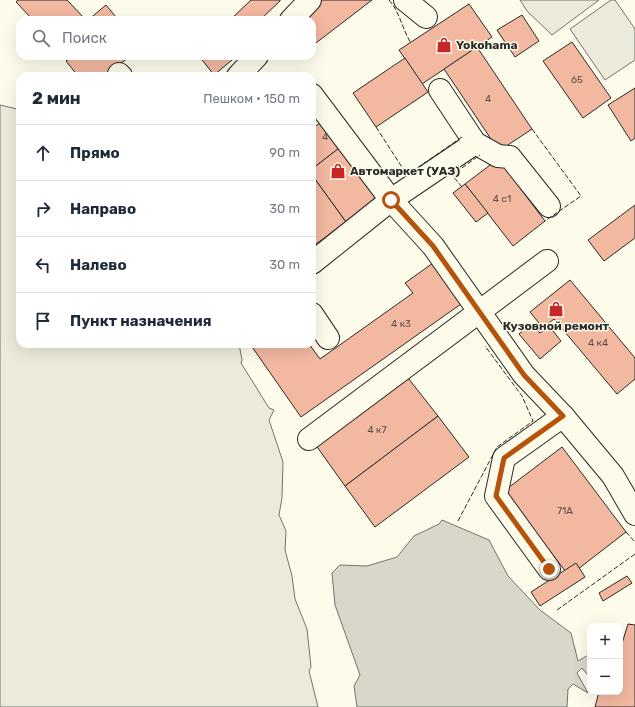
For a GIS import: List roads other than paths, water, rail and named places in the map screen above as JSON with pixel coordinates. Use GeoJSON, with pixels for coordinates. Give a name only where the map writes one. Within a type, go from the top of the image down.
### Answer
{"type":"FeatureCollection","features":[{"type":"Feature","properties":{"kind":"lane"},"geometry":{"type":"LineString","coordinates":[[295,16],[310,0]]}},
{"type":"Feature","properties":{"kind":"lane"},"geometry":{"type":"LineString","coordinates":[[405,0],[426,17]]}},
{"type":"Feature","properties":{"kind":"lane"},"geometry":{"type":"LineString","coordinates":[[242,72],[253,60]]}},
{"type":"Feature","properties":{"kind":"lane"},"geometry":{"type":"LineString","coordinates":[[440,90],[475,143],[498,156],[510,157],[549,206]]}},
{"type":"Feature","properties":{"kind":"lane"},"geometry":{"type":"LineString","coordinates":[[316,100],[391,200],[433,246],[480,310],[524,375],[563,416],[613,476],[635,514]]}},
{"type":"Feature","properties":{"kind":"lane"},"geometry":{"type":"LineString","coordinates":[[316,260],[391,200],[475,143]]}},
{"type":"Feature","properties":{"kind":"lane"},"geometry":{"type":"LineString","coordinates":[[309,439],[547,260]]}},
{"type":"Feature","properties":{"kind":"lane"},"geometry":{"type":"LineString","coordinates":[[316,320],[328,338]]}},
{"type":"Feature","properties":{"kind":"lane"},"geometry":{"type":"LineString","coordinates":[[549,569],[496,496],[504,458],[563,416]]}},
{"type":"Feature","properties":{"kind":"place","name":"Yokohama"},"geometry":{"type":"Point","coordinates":[444,45]}},
{"type":"Feature","properties":{"kind":"place","name":"Автомаркет (УАЗ)"},"geometry":{"type":"Point","coordinates":[338,171]}},
{"type":"Feature","properties":{"kind":"place","name":"Кузовной ремонт"},"geometry":{"type":"Point","coordinates":[556,309]}}]}
